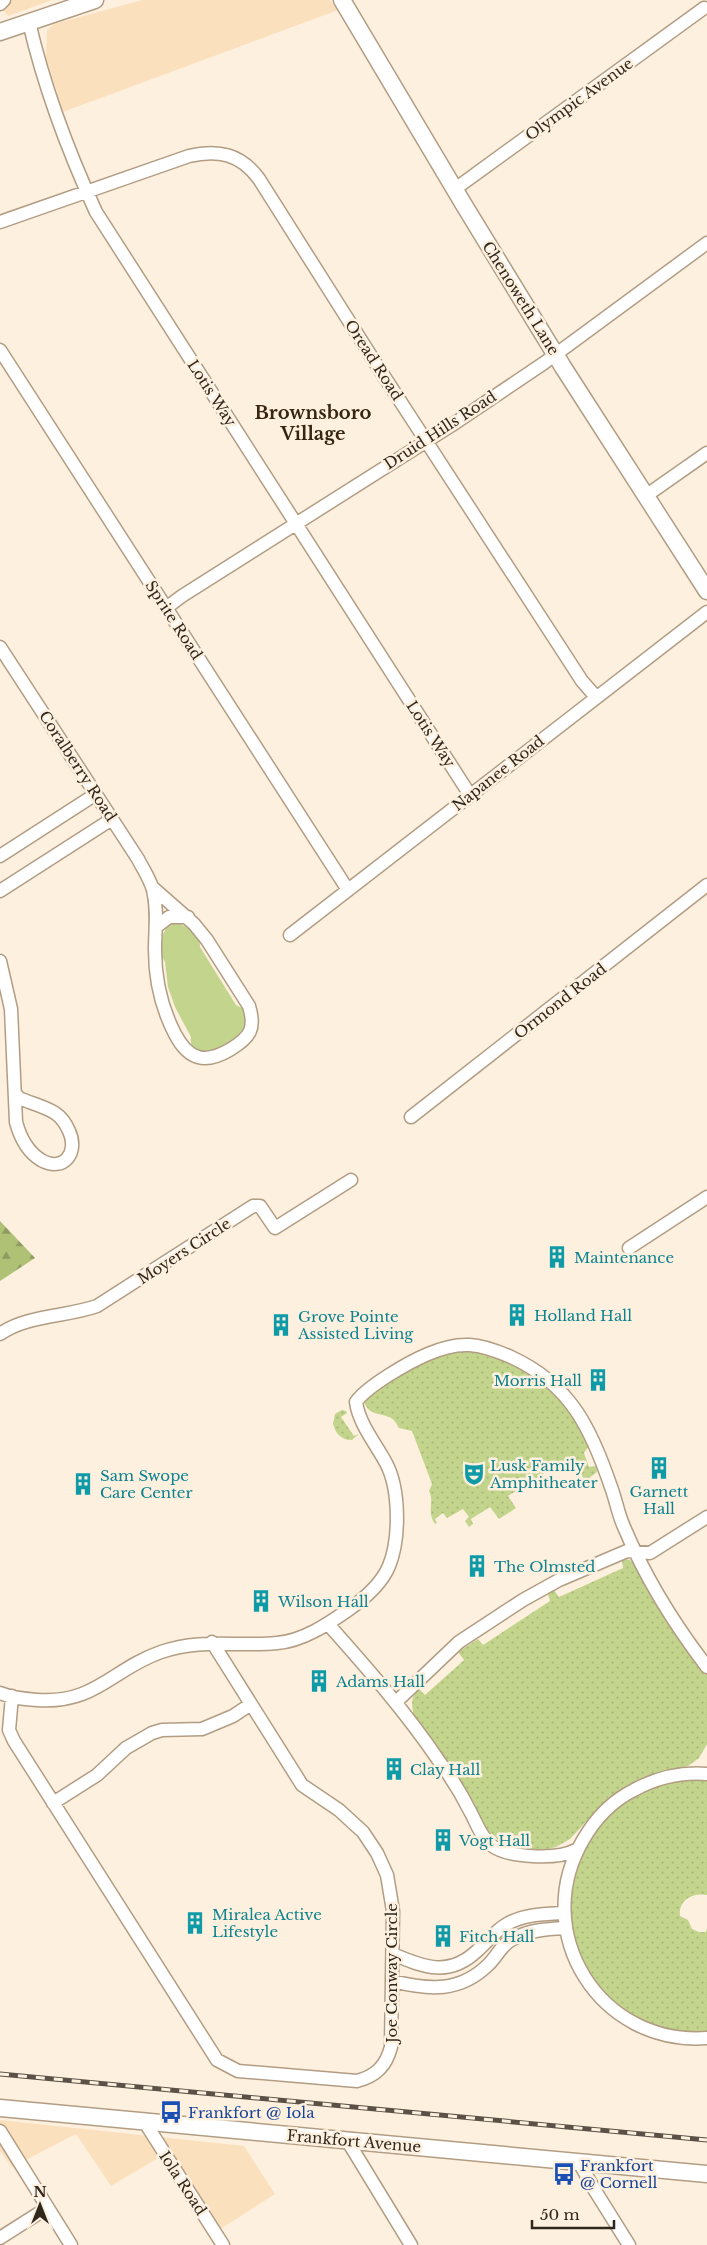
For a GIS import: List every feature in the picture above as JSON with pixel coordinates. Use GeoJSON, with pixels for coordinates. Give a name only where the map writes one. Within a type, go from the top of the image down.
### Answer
{"type":"FeatureCollection","features":[{"type":"Feature","properties":{"kind":"main road"},"geometry":{"type":"LineString","coordinates":[[0,32],[95,0]]}},
{"type":"Feature","properties":{"kind":"main road","name":"Chenoweth Lane"},"geometry":{"type":"LineString","coordinates":[[342,0],[556,354],[707,591]]}},
{"type":"Feature","properties":{"kind":"main road","name":"Frankfort Avenue"},"geometry":{"type":"LineString","coordinates":[[0,2108],[707,2174]]}},
{"type":"Feature","properties":{"kind":"street"},"geometry":{"type":"LineString","coordinates":[[0,4],[4,0]]}},
{"type":"Feature","properties":{"kind":"street","name":"Olympic Avenue"},"geometry":{"type":"LineString","coordinates":[[455,189],[704,8]]}},
{"type":"Feature","properties":{"kind":"street","name":"Lotis Way"},"geometry":{"type":"LineString","coordinates":[[29,22],[42,75],[71,155],[96,212],[470,795]]}},
{"type":"Feature","properties":{"kind":"street","name":"Oread Road"},"geometry":{"type":"LineString","coordinates":[[87,192],[205,152],[224,154],[242,162],[259,179],[582,681],[596,697]]}},
{"type":"Feature","properties":{"kind":"street"},"geometry":{"type":"LineString","coordinates":[[0,222],[87,192]]}},
{"type":"Feature","properties":{"kind":"street","name":"Druid Hills Road"},"geometry":{"type":"LineString","coordinates":[[166,608],[556,354],[707,243]]}},
{"type":"Feature","properties":{"kind":"street","name":"Sprite Road"},"geometry":{"type":"LineString","coordinates":[[0,350],[348,890]]}},
{"type":"Feature","properties":{"kind":"street"},"geometry":{"type":"LineString","coordinates":[[646,495],[707,453]]}},
{"type":"Feature","properties":{"kind":"street","name":"Napanee Road"},"geometry":{"type":"LineString","coordinates":[[290,935],[707,612]]}},
{"type":"Feature","properties":{"kind":"street","name":"Coralberry Road"},"geometry":{"type":"LineString","coordinates":[[0,647],[138,859],[152,887],[156,927],[155,950],[158,984],[165,1009],[176,1036],[186,1050],[197,1057],[208,1059],[218,1057],[244,1040],[249,1034],[252,1015],[249,1006],[207,940],[188,917],[152,887]]}},
{"type":"Feature","properties":{"kind":"street"},"geometry":{"type":"LineString","coordinates":[[0,856],[96,794]]}},
{"type":"Feature","properties":{"kind":"street"},"geometry":{"type":"LineString","coordinates":[[0,891],[112,818]]}},
{"type":"Feature","properties":{"kind":"street","name":"Ormond Road"},"geometry":{"type":"LineString","coordinates":[[411,1117],[707,885]]}},
{"type":"Feature","properties":{"kind":"street"},"geometry":{"type":"LineString","coordinates":[[156,927],[169,917],[188,917]]}},
{"type":"Feature","properties":{"kind":"street"},"geometry":{"type":"LineString","coordinates":[[0,961],[11,1010],[16,1122],[25,1143],[41,1160],[50,1163],[63,1162],[70,1156],[73,1145],[72,1136],[62,1119],[54,1113],[19,1098],[15,1093]]}},
{"type":"Feature","properties":{"kind":"street","name":"Moyers Circle"},"geometry":{"type":"LineString","coordinates":[[0,1334],[10,1327],[30,1320],[77,1313],[97,1306],[253,1206],[260,1206],[275,1228],[351,1180]]}},
{"type":"Feature","properties":{"kind":"street"},"geometry":{"type":"LineString","coordinates":[[629,1248],[707,1196]]}},
{"type":"Feature","properties":{"kind":"street"},"geometry":{"type":"LineString","coordinates":[[6,1695],[51,1701],[82,1695],[141,1661],[161,1652],[187,1645],[212,1642],[277,1643],[291,1640],[328,1624],[364,1599],[386,1573],[394,1554],[397,1535],[393,1486],[387,1465],[358,1412],[356,1402],[363,1393],[424,1356],[445,1346],[473,1344],[493,1349],[536,1370],[563,1393],[582,1418],[598,1450],[623,1526],[636,1552],[658,1595],[690,1645],[707,1667]]}},
{"type":"Feature","properties":{"kind":"street"},"geometry":{"type":"LineString","coordinates":[[396,1702],[459,1642],[508,1609],[558,1580],[594,1563],[627,1551],[650,1553],[707,1517]]}},
{"type":"Feature","properties":{"kind":"street"},"geometry":{"type":"LineString","coordinates":[[328,1624],[396,1702],[439,1760],[472,1814],[478,1828],[490,1844],[503,1852],[515,1855],[544,1856],[576,1850]]}},
{"type":"Feature","properties":{"kind":"street","name":"Joe Conway Circle"},"geometry":{"type":"LineString","coordinates":[[6,1695],[9,1730],[217,2060],[238,2071],[357,2081],[368,2078],[379,2071],[388,2059],[391,2047],[393,1954],[391,1892],[387,1875],[377,1853],[363,1832],[347,1817],[303,1786],[212,1642]]}},
{"type":"Feature","properties":{"kind":"street"},"geometry":{"type":"LineString","coordinates":[[53,1802],[97,1775],[126,1748],[152,1733],[162,1730],[202,1729],[234,1716],[251,1704]]}},
{"type":"Feature","properties":{"kind":"street"},"geometry":{"type":"LineString","coordinates":[[707,1773],[671,1776],[647,1783],[625,1794],[605,1810],[589,1829],[576,1850],[569,1870],[564,1913],[565,1928],[573,1955],[582,1974],[594,1991],[610,2007],[639,2026],[666,2036],[687,2040],[707,2038]]}},
{"type":"Feature","properties":{"kind":"street"},"geometry":{"type":"LineString","coordinates":[[393,1954],[427,1966],[451,1966],[463,1962],[507,1924],[536,1915],[564,1913]]}},
{"type":"Feature","properties":{"kind":"street"},"geometry":{"type":"LineString","coordinates":[[392,1981],[432,1989],[450,1986],[476,1976],[512,1939],[539,1930],[565,1928]]}},
{"type":"Feature","properties":{"kind":"street","name":"Iola Road"},"geometry":{"type":"LineString","coordinates":[[144,2121],[223,2245]]}},
{"type":"Feature","properties":{"kind":"street"},"geometry":{"type":"LineString","coordinates":[[0,2131],[71,2245]]}},
{"type":"Feature","properties":{"kind":"street"},"geometry":{"type":"LineString","coordinates":[[347,2140],[411,2245]]}},
{"type":"Feature","properties":{"kind":"street"},"geometry":{"type":"LineString","coordinates":[[579,2162],[629,2245]]}},
{"type":"Feature","properties":{"kind":"street"},"geometry":{"type":"LineString","coordinates":[[0,2238],[48,2208]]}},
{"type":"Feature","properties":{"kind":"shaded area"},"geometry":{"type":"Polygon","coordinates":[[[12,0],[52,0],[8,16],[2,8],[12,0]]]}},
{"type":"Feature","properties":{"kind":"shaded area"},"geometry":{"type":"Polygon","coordinates":[[[142,0],[330,0],[338,10],[63,112],[46,57],[47,30],[54,24],[142,0]]]}},
{"type":"Feature","properties":{"kind":"shaded area"},"geometry":{"type":"Polygon","coordinates":[[[0,2120],[244,2146],[275,2194],[211,2235],[160,2157],[111,2186],[76,2134],[12,2167],[0,2151],[0,2120]]]}},
{"type":"Feature","properties":{"kind":"green space"},"geometry":{"type":"Polygon","coordinates":[[[174,923],[183,925],[192,931],[236,1005],[244,1009],[247,1015],[246,1030],[218,1052],[205,1054],[193,1047],[191,1037],[175,1007],[168,987],[165,962],[161,955],[163,934],[167,927],[174,923]]]}},
{"type":"Feature","properties":{"kind":"green space"},"geometry":{"type":"Polygon","coordinates":[[[0,1221],[35,1258],[0,1281],[0,1221]]]}},
{"type":"Feature","properties":{"kind":"green space"},"geometry":{"type":"Polygon","coordinates":[[[461,1350],[502,1358],[540,1379],[556,1393],[570,1409],[581,1427],[588,1447],[584,1453],[589,1467],[596,1466],[597,1472],[588,1479],[584,1479],[571,1456],[508,1496],[516,1508],[499,1519],[490,1507],[471,1519],[473,1524],[469,1527],[465,1521],[469,1517],[463,1509],[447,1518],[443,1513],[435,1519],[437,1523],[435,1524],[431,1515],[431,1495],[429,1491],[432,1484],[412,1431],[399,1428],[391,1418],[371,1411],[364,1401],[377,1388],[416,1364],[433,1356],[461,1350]]]}},
{"type":"Feature","properties":{"kind":"green space"},"geometry":{"type":"Polygon","coordinates":[[[342,1410],[347,1413],[341,1417],[354,1436],[359,1434],[352,1440],[340,1436],[333,1424],[335,1414],[342,1410]]]}},
{"type":"Feature","properties":{"kind":"green space"},"geometry":{"type":"Polygon","coordinates":[[[622,1560],[630,1560],[635,1566],[682,1644],[707,1674],[707,1744],[699,1758],[688,1766],[649,1776],[609,1797],[570,1839],[556,1847],[539,1851],[522,1851],[504,1845],[485,1828],[474,1803],[414,1715],[413,1698],[419,1689],[425,1695],[464,1660],[458,1652],[478,1639],[483,1645],[550,1601],[548,1594],[554,1590],[559,1597],[623,1568],[622,1560]]]}},
{"type":"Feature","properties":{"kind":"green space"},"geometry":{"type":"Polygon","coordinates":[[[678,1781],[707,1781],[707,1895],[702,1894],[688,1898],[681,1906],[680,1916],[688,1920],[692,1929],[706,1932],[707,1928],[707,2034],[681,2033],[631,2017],[592,1982],[568,1924],[575,1862],[604,1818],[628,1799],[657,1786],[678,1781]]]}},
{"type":"Feature","properties":{"kind":"railway"},"geometry":{"type":"LineString","coordinates":[[0,2074],[707,2140]]}},
{"type":"Feature","properties":{"kind":"place","name":"Maintenance"},"geometry":{"type":"Point","coordinates":[557,1257]}},
{"type":"Feature","properties":{"kind":"place","name":"Holland Hall"},"geometry":{"type":"Point","coordinates":[517,1315]}},
{"type":"Feature","properties":{"kind":"place","name":"Grove Pointe Assisted Living"},"geometry":{"type":"Point","coordinates":[281,1325]}},
{"type":"Feature","properties":{"kind":"place","name":"Morris Hall"},"geometry":{"type":"Point","coordinates":[598,1380]}},
{"type":"Feature","properties":{"kind":"place","name":"Garnett Hall"},"geometry":{"type":"Point","coordinates":[659,1468]}},
{"type":"Feature","properties":{"kind":"place","name":"Lusk Family Amphitheater"},"geometry":{"type":"Point","coordinates":[474,1474]}},
{"type":"Feature","properties":{"kind":"place","name":"Sam Swope Care Center"},"geometry":{"type":"Point","coordinates":[83,1484]}},
{"type":"Feature","properties":{"kind":"place","name":"The Olmsted"},"geometry":{"type":"Point","coordinates":[477,1566]}},
{"type":"Feature","properties":{"kind":"place","name":"Wilson Hall"},"geometry":{"type":"Point","coordinates":[261,1601]}},
{"type":"Feature","properties":{"kind":"place","name":"Adams Hall"},"geometry":{"type":"Point","coordinates":[319,1681]}},
{"type":"Feature","properties":{"kind":"place","name":"Clay Hall"},"geometry":{"type":"Point","coordinates":[394,1769]}},
{"type":"Feature","properties":{"kind":"place","name":"Vogt Hall"},"geometry":{"type":"Point","coordinates":[443,1840]}},
{"type":"Feature","properties":{"kind":"place","name":"Miralea Active Lifestyle"},"geometry":{"type":"Point","coordinates":[195,1923]}},
{"type":"Feature","properties":{"kind":"place","name":"Fitch Hall"},"geometry":{"type":"Point","coordinates":[443,1936]}},
{"type":"Feature","properties":{"kind":"place","name":"Frankfort @ Iola"},"geometry":{"type":"Point","coordinates":[171,2112]}},
{"type":"Feature","properties":{"kind":"place","name":"Frankfort @ Cornell"},"geometry":{"type":"Point","coordinates":[564,2174]}},
{"type":"Feature","properties":{"kind":"district","name":"Brownsboro Village"},"geometry":{"type":"Point","coordinates":[313,423]}}]}
